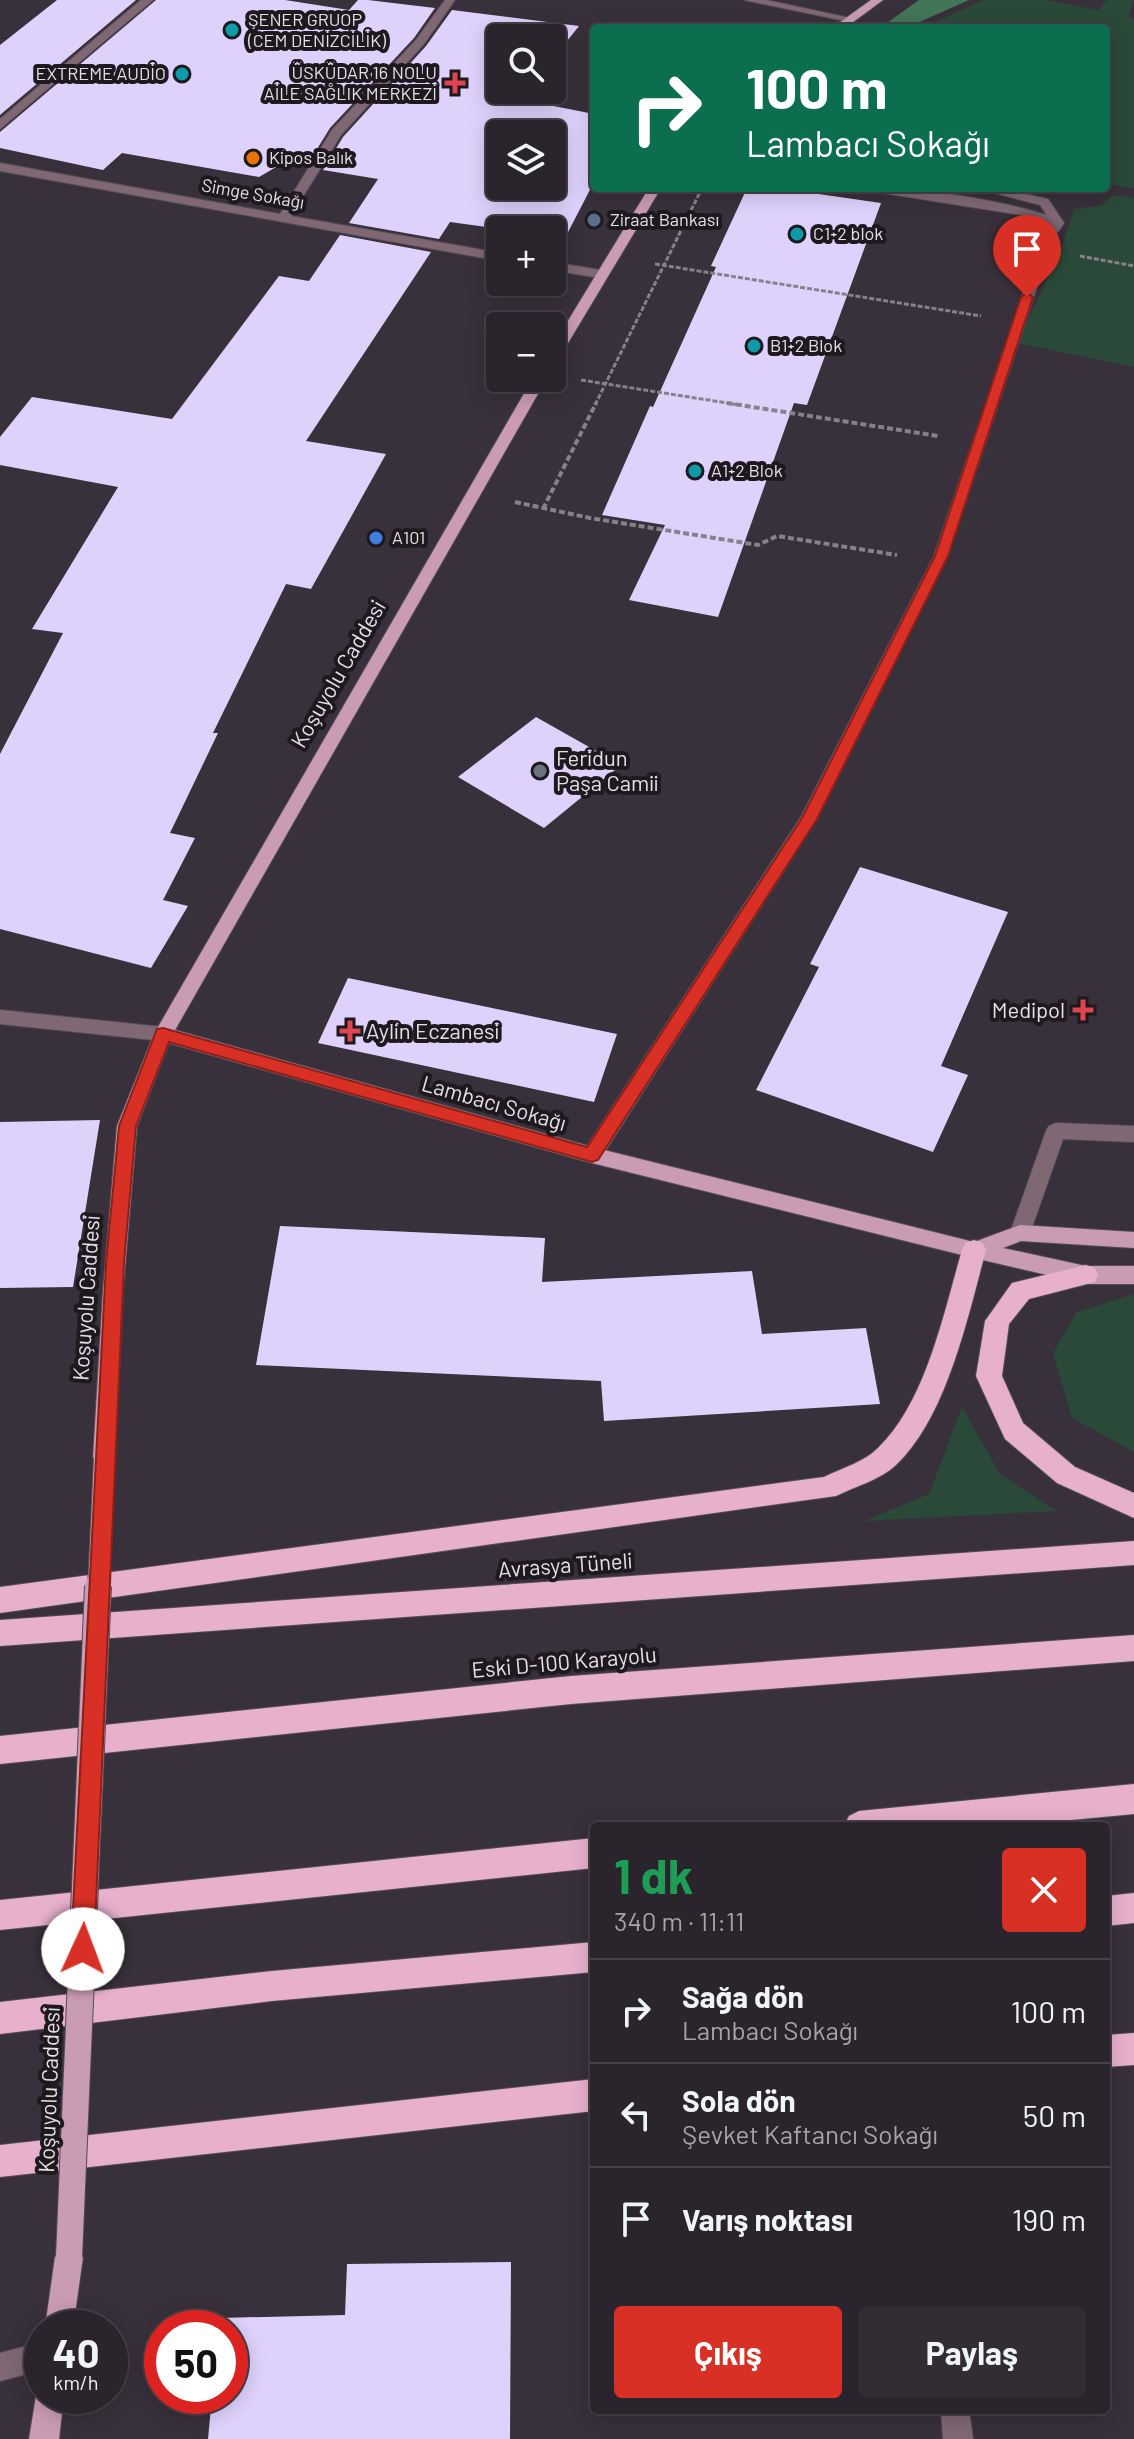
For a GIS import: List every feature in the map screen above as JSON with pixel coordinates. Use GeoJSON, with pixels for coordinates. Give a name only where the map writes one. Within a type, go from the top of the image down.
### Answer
{"type":"FeatureCollection","features":[{"type":"Feature","properties":{"kind":"highway"},"geometry":{"type":"LineString","coordinates":[[0,1600],[827,1488],[887,1457],[923,1406],[974,1250]]}},
{"type":"Feature","properties":{"kind":"highway"},"geometry":{"type":"LineString","coordinates":[[1086,1275],[1021,1290],[997,1321],[989,1376],[1014,1431],[1066,1475],[1134,1506]]}},
{"type":"Feature","properties":{"kind":"highway","name":"Avrasya Tüneli"},"geometry":{"type":"LineString","coordinates":[[0,1633],[1134,1553]]}},
{"type":"Feature","properties":{"kind":"highway","name":"Eski D-100 Karayolu"},"geometry":{"type":"LineString","coordinates":[[0,1750],[571,1690],[1134,1648]]}},
{"type":"Feature","properties":{"kind":"highway"},"geometry":{"type":"LineString","coordinates":[[900,1822],[1134,1799]]}},
{"type":"Feature","properties":{"kind":"highway"},"geometry":{"type":"LineString","coordinates":[[0,1915],[590,1853]]}},
{"type":"Feature","properties":{"kind":"highway"},"geometry":{"type":"LineString","coordinates":[[1110,1911],[1134,1908]]}},
{"type":"Feature","properties":{"kind":"highway"},"geometry":{"type":"LineString","coordinates":[[0,2018],[272,1986],[590,1957]]}},
{"type":"Feature","properties":{"kind":"highway"},"geometry":{"type":"LineString","coordinates":[[1110,2051],[1134,2049]]}},
{"type":"Feature","properties":{"kind":"highway"},"geometry":{"type":"LineString","coordinates":[[0,2161],[590,2095]]}},
{"type":"Feature","properties":{"kind":"main road"},"geometry":{"type":"LineString","coordinates":[[843,24],[878,0]]}},
{"type":"Feature","properties":{"kind":"main road"},"geometry":{"type":"LineString","coordinates":[[566,334],[652,192]]}},
{"type":"Feature","properties":{"kind":"main road","name":"Koşuyolu Caddesi"},"geometry":{"type":"LineString","coordinates":[[62,2310],[69,2257],[113,1291],[127,1126],[163,1034],[532,392]]}},
{"type":"Feature","properties":{"kind":"main road","name":"Lambacı Sokağı"},"geometry":{"type":"LineString","coordinates":[[163,1034],[592,1155],[974,1250],[1086,1275],[1134,1275]]}},
{"type":"Feature","properties":{"kind":"main road"},"geometry":{"type":"LineString","coordinates":[[974,1250],[1020,1233],[1134,1240]]}},
{"type":"Feature","properties":{"kind":"main road"},"geometry":{"type":"LineString","coordinates":[[44,2439],[47,2414]]}},
{"type":"Feature","properties":{"kind":"street"},"geometry":{"type":"LineString","coordinates":[[0,125],[148,0]]}},
{"type":"Feature","properties":{"kind":"street"},"geometry":{"type":"LineString","coordinates":[[283,218],[336,133],[420,42],[450,0]]}},
{"type":"Feature","properties":{"kind":"street"},"geometry":{"type":"LineString","coordinates":[[749,0],[766,0],[850,19]]}},
{"type":"Feature","properties":{"kind":"street","name":"Simge Sokağı"},"geometry":{"type":"LineString","coordinates":[[0,167],[486,254]]}},
{"type":"Feature","properties":{"kind":"street"},"geometry":{"type":"LineString","coordinates":[[900,192],[1023,212],[1058,223]]}},
{"type":"Feature","properties":{"kind":"street"},"geometry":{"type":"LineString","coordinates":[[1000,192],[1044,202],[1058,223]]}},
{"type":"Feature","properties":{"kind":"street"},"geometry":{"type":"LineString","coordinates":[[592,1155],[809,819],[938,562],[1036,272],[1040,249],[1058,223]]}},
{"type":"Feature","properties":{"kind":"street"},"geometry":{"type":"LineString","coordinates":[[566,268],[600,274]]}},
{"type":"Feature","properties":{"kind":"street","name":"Lambacı Sokağı"},"geometry":{"type":"LineString","coordinates":[[0,1017],[163,1034]]}},
{"type":"Feature","properties":{"kind":"street"},"geometry":{"type":"LineString","coordinates":[[1020,1233],[1056,1131],[1134,1134]]}},
{"type":"Feature","properties":{"kind":"street"},"geometry":{"type":"LineString","coordinates":[[0,2367],[24,2361]]}},
{"type":"Feature","properties":{"kind":"street"},"geometry":{"type":"LineString","coordinates":[[955,2414],[958,2439]]}},
{"type":"Feature","properties":{"kind":"path"},"geometry":{"type":"LineString","coordinates":[[543,509],[700,192]]}},
{"type":"Feature","properties":{"kind":"path"},"geometry":{"type":"LineString","coordinates":[[1040,249],[1134,266]]}},
{"type":"Feature","properties":{"kind":"path"},"geometry":{"type":"LineString","coordinates":[[611,257],[1018,322]]}},
{"type":"Feature","properties":{"kind":"path"},"geometry":{"type":"LineString","coordinates":[[579,380],[978,443]]}},
{"type":"Feature","properties":{"kind":"path"},"geometry":{"type":"LineString","coordinates":[[475,492],[543,509],[758,545],[777,536],[938,562]]}},
{"type":"Feature","properties":{"kind":"green space"},"geometry":{"type":"Polygon","coordinates":[[[919,0],[969,0],[915,24],[886,24],[919,0]]]}},
{"type":"Feature","properties":{"kind":"green space"},"geometry":{"type":"Polygon","coordinates":[[[983,0],[1046,0],[1098,10],[1107,0],[1133,0],[1129,18],[1134,19],[1134,188],[1110,185],[1110,24],[932,24],[983,0]]]}},
{"type":"Feature","properties":{"kind":"green space"},"geometry":{"type":"Polygon","coordinates":[[[1113,195],[1134,198],[1134,367],[1017,343],[1061,249],[1074,209],[1100,206],[1113,195]]]}},
{"type":"Feature","properties":{"kind":"green space"},"geometry":{"type":"Polygon","coordinates":[[[1134,1294],[1134,1452],[1072,1418],[1053,1353],[1077,1312],[1134,1294]]]}},
{"type":"Feature","properties":{"kind":"green space"},"geometry":{"type":"Polygon","coordinates":[[[962,1407],[1000,1474],[1057,1511],[864,1521],[929,1494],[962,1407]]]}},
{"type":"Feature","properties":{"kind":"building"},"geometry":{"type":"Polygon","coordinates":[[[57,0],[136,0],[0,115],[0,45],[57,0]]]}},
{"type":"Feature","properties":{"kind":"building"},"geometry":{"type":"Polygon","coordinates":[[[156,0],[285,0],[349,10],[358,0],[368,0],[435,8],[414,38],[330,128],[306,167],[283,163],[259,177],[122,153],[103,170],[0,148],[0,132],[156,0]]]}},
{"type":"Feature","properties":{"kind":"building"},"geometry":{"type":"Polygon","coordinates":[[[452,10],[563,24],[486,24],[486,104],[543,104],[590,113],[590,190],[566,236],[566,216],[486,216],[486,227],[450,222],[439,239],[349,223],[378,179],[323,170],[343,137],[426,46],[452,10]]]}},
{"type":"Feature","properties":{"kind":"building"},"geometry":{"type":"Polygon","coordinates":[[[566,24],[579,26],[566,42],[566,24]]]}},
{"type":"Feature","properties":{"kind":"building"},"geometry":{"type":"Polygon","coordinates":[[[745,192],[805,192],[881,203],[807,405],[794,403],[718,617],[629,600],[665,525],[602,515],[716,267],[711,266],[745,192]]]}},
{"type":"Feature","properties":{"kind":"building"},"geometry":{"type":"Polygon","coordinates":[[[340,235],[431,252],[306,441],[386,454],[311,589],[286,584],[213,733],[218,733],[170,833],[195,838],[163,900],[188,906],[151,968],[0,929],[0,754],[63,633],[32,629],[118,487],[0,465],[0,437],[32,397],[172,419],[279,276],[309,281],[340,235]]]}},
{"type":"Feature","properties":{"kind":"building","name":"Feridun Paşa Camii"},"geometry":{"type":"Polygon","coordinates":[[[536,717],[621,765],[544,828],[458,777],[536,717]]]}},
{"type":"Feature","properties":{"kind":"building"},"geometry":{"type":"Polygon","coordinates":[[[860,867],[1008,912],[941,1066],[968,1075],[933,1152],[756,1090],[819,967],[810,964],[860,867]]]}},
{"type":"Feature","properties":{"kind":"building"},"geometry":{"type":"Polygon","coordinates":[[[348,978],[617,1034],[594,1102],[318,1043],[348,978]]]}},
{"type":"Feature","properties":{"kind":"building"},"geometry":{"type":"Polygon","coordinates":[[[100,1120],[73,1287],[0,1288],[0,1122],[100,1120]]]}},
{"type":"Feature","properties":{"kind":"building"},"geometry":{"type":"Polygon","coordinates":[[[280,1226],[545,1238],[542,1282],[752,1271],[762,1334],[866,1328],[880,1404],[604,1421],[601,1381],[256,1365],[280,1226]]]}},
{"type":"Feature","properties":{"kind":"building"},"geometry":{"type":"Polygon","coordinates":[[[511,2262],[510,2439],[208,2439],[210,2414],[248,2414],[248,2317],[345,2315],[347,2264],[511,2262]]]}},
{"type":"Feature","properties":{"kind":"place","name":"ŞENER GRUOP (CEM DENİZCİLİK)"},"geometry":{"type":"Point","coordinates":[232,30]}},
{"type":"Feature","properties":{"kind":"place","name":"EXTREME AUDİO"},"geometry":{"type":"Point","coordinates":[182,74]}},
{"type":"Feature","properties":{"kind":"place","name":"ÜSKÜDAR 16 NOLU AİLE SAĞLIK MERKEZİ"},"geometry":{"type":"Point","coordinates":[455,83]}},
{"type":"Feature","properties":{"kind":"place","name":"Kipos Balık"},"geometry":{"type":"Point","coordinates":[253,158]}},
{"type":"Feature","properties":{"kind":"place","name":"Ziraat Bankası"},"geometry":{"type":"Point","coordinates":[594,220]}},
{"type":"Feature","properties":{"kind":"place","name":"C1-2 blok"},"geometry":{"type":"Point","coordinates":[797,234]}},
{"type":"Feature","properties":{"kind":"place","name":"B1-2 Blok"},"geometry":{"type":"Point","coordinates":[754,346]}},
{"type":"Feature","properties":{"kind":"place","name":"A1-2 Blok"},"geometry":{"type":"Point","coordinates":[695,471]}},
{"type":"Feature","properties":{"kind":"place","name":"A101"},"geometry":{"type":"Point","coordinates":[376,538]}},
{"type":"Feature","properties":{"kind":"place","name":"Feridun Paşa Camii"},"geometry":{"type":"Point","coordinates":[540,771]}},
{"type":"Feature","properties":{"kind":"place","name":"Medipol"},"geometry":{"type":"Point","coordinates":[1083,1010]}},
{"type":"Feature","properties":{"kind":"place","name":"Aylin Eczanesi"},"geometry":{"type":"Point","coordinates":[350,1031]}},
{"type":"Feature","properties":{"kind":"route"},"geometry":{"type":"LineString","coordinates":[[83,1949],[115,1263],[127,1126],[163,1034],[592,1155],[809,819],[941,556],[1027,297]]}}]}
